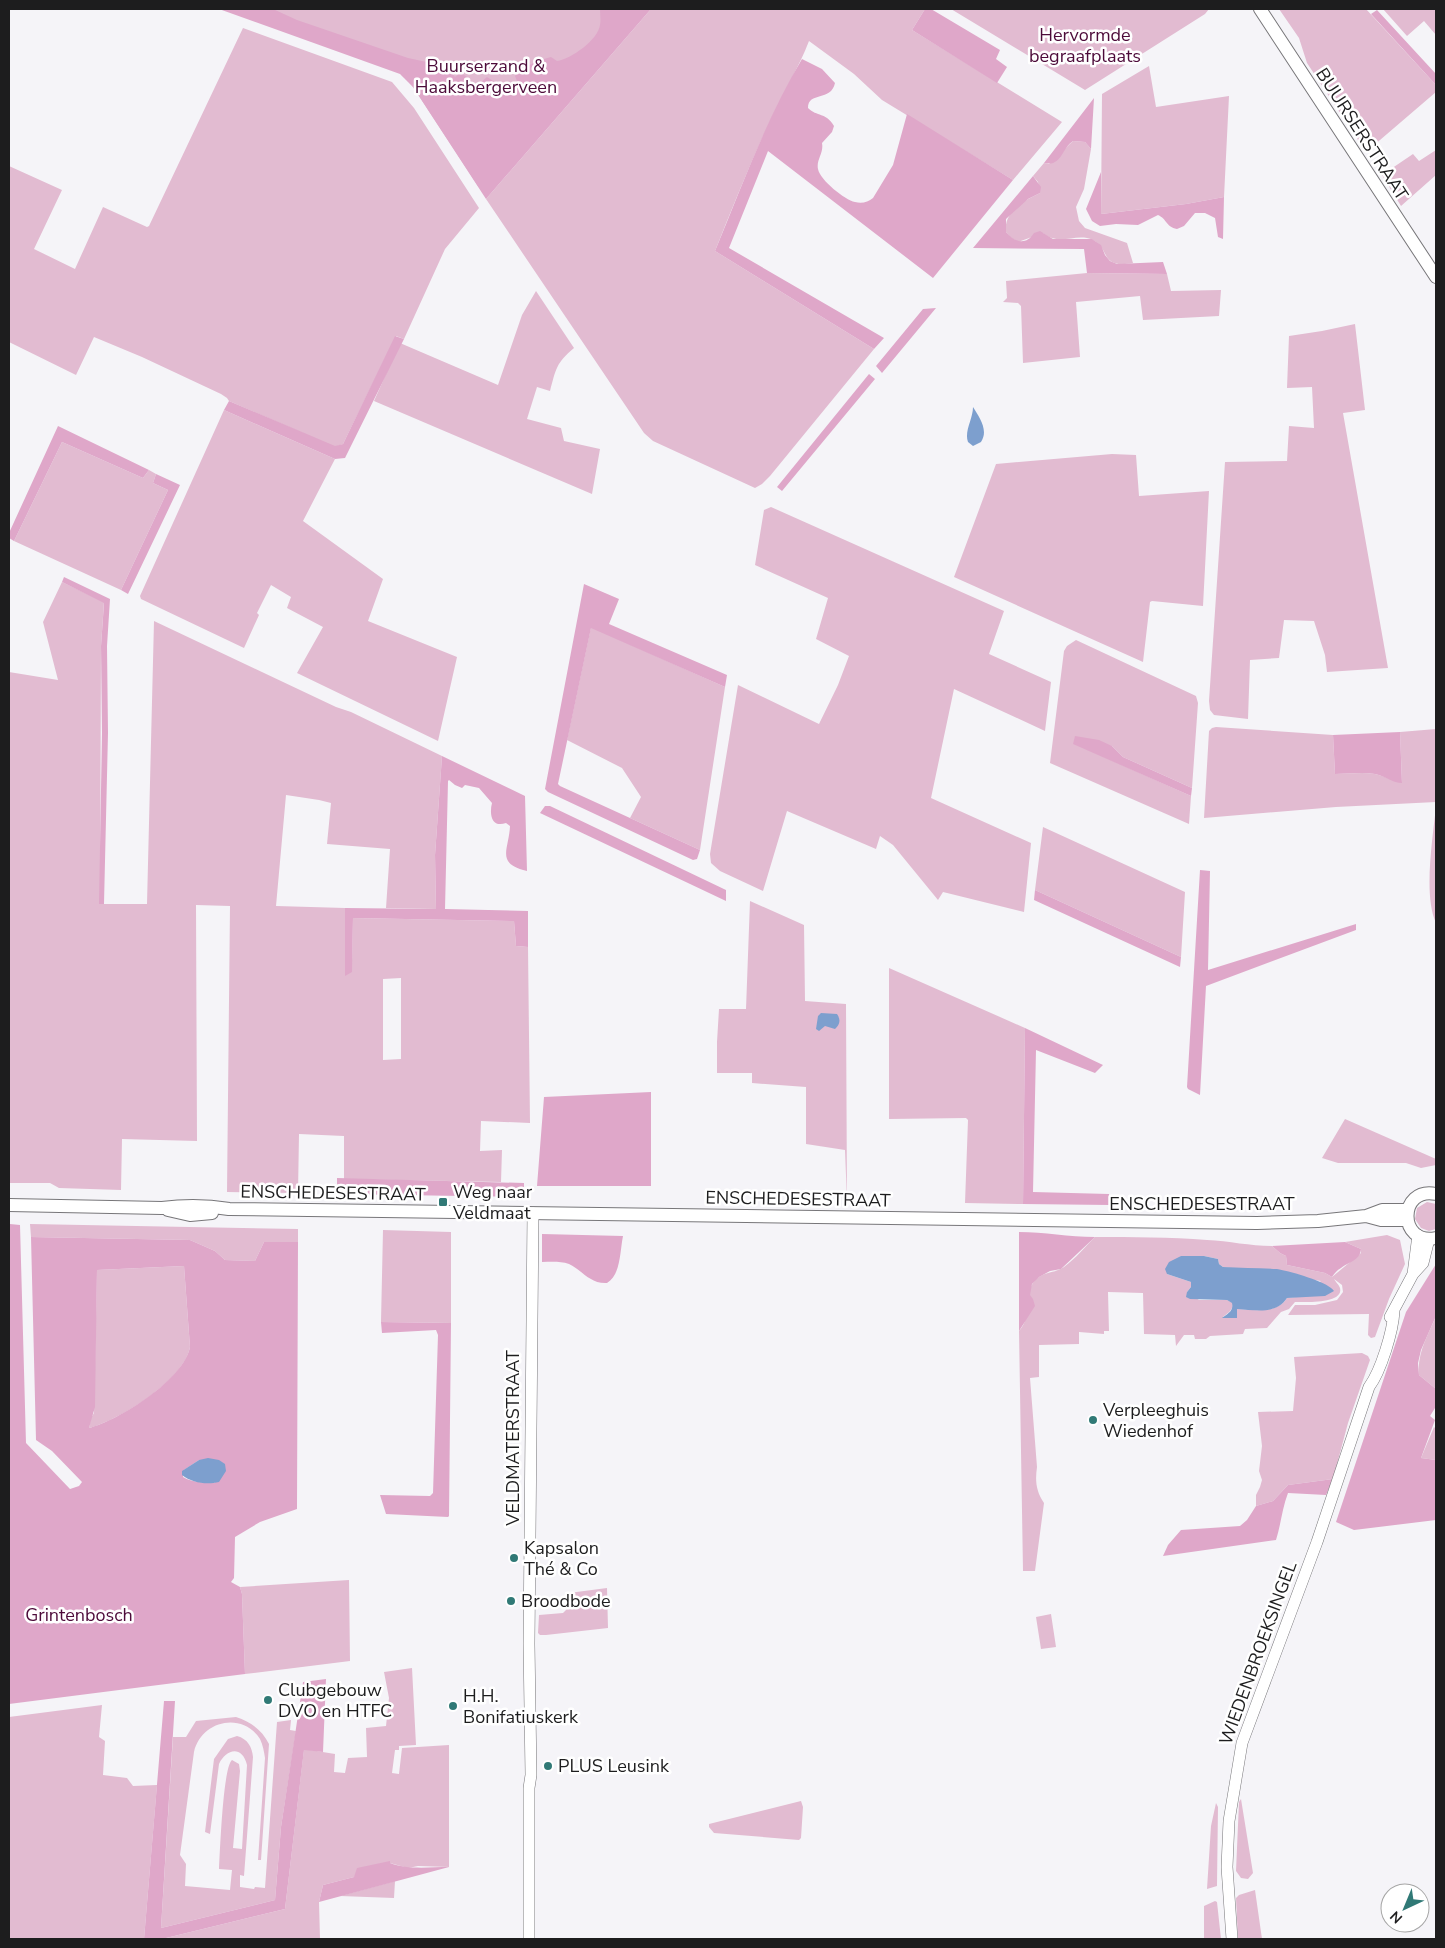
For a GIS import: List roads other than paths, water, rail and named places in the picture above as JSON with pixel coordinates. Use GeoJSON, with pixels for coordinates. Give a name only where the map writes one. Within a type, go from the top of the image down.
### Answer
{"type":"FeatureCollection","features":[{"type":"Feature","properties":{"kind":"main road","name":"BUURSERSTRAAT"},"geometry":{"type":"LineString","coordinates":[[1260,9],[1436,277]]}},
{"type":"Feature","properties":{"kind":"main road"},"geometry":{"type":"LineString","coordinates":[[1428,1237],[1413,1232],[1407,1215],[1414,1199],[1426,1194],[1436,1194]]}},
{"type":"Feature","properties":{"kind":"main road","name":"ENSCHEDESESTRAAT"},"geometry":{"type":"LineString","coordinates":[[9,1205],[162,1208],[213,1206],[229,1209],[1249,1223],[1296,1223],[1366,1216],[1381,1220],[1407,1215]]}},
{"type":"Feature","properties":{"kind":"street","name":"VELDMATERSTRAAT"},"geometry":{"type":"LineString","coordinates":[[529,1939],[529,1788],[532,1768],[530,1694],[533,1213]]}},
{"type":"Feature","properties":{"kind":"street","name":"WIEDENBROEKSINGEL"},"geometry":{"type":"LineString","coordinates":[[1232,1939],[1227,1867],[1229,1821],[1242,1742],[1317,1542],[1369,1387],[1378,1370],[1393,1324],[1394,1312],[1414,1274],[1428,1237]]}},
{"type":"Feature","properties":{"kind":"water"},"geometry":{"type":"Polygon","coordinates":[[[973,407],[984,428],[984,433],[981,442],[973,446],[968,442],[967,438],[973,407]]]}},
{"type":"Feature","properties":{"kind":"water"},"geometry":{"type":"Polygon","coordinates":[[[821,1013],[837,1014],[839,1022],[835,1029],[825,1026],[819,1031],[816,1029],[818,1016],[821,1013]]]}},
{"type":"Feature","properties":{"kind":"water"},"geometry":{"type":"Polygon","coordinates":[[[1181,1256],[1204,1256],[1218,1259],[1219,1264],[1223,1267],[1283,1270],[1325,1284],[1334,1291],[1325,1296],[1287,1298],[1277,1307],[1271,1309],[1237,1309],[1237,1318],[1222,1318],[1231,1310],[1232,1303],[1227,1300],[1190,1299],[1186,1297],[1191,1287],[1191,1282],[1167,1274],[1165,1269],[1169,1262],[1181,1256]]]}},
{"type":"Feature","properties":{"kind":"water"},"geometry":{"type":"Polygon","coordinates":[[[208,1458],[219,1460],[225,1464],[226,1471],[219,1482],[200,1483],[182,1475],[182,1471],[199,1460],[208,1458]]]}},
{"type":"Feature","properties":{"kind":"place","name":"Weg naar Veldmaat"},"geometry":{"type":"Point","coordinates":[443,1202]}},
{"type":"Feature","properties":{"kind":"place","name":"Verpleeghuis Wiedenhof"},"geometry":{"type":"Point","coordinates":[1093,1420]}},
{"type":"Feature","properties":{"kind":"place","name":"Kapsalon Thé & Co"},"geometry":{"type":"Point","coordinates":[514,1558]}},
{"type":"Feature","properties":{"kind":"place","name":"Broodbode"},"geometry":{"type":"Point","coordinates":[511,1601]}},
{"type":"Feature","properties":{"kind":"place","name":"Clubgebouw DVO en HTFC"},"geometry":{"type":"Point","coordinates":[268,1700]}},
{"type":"Feature","properties":{"kind":"place","name":"H.H. Bonifatiuskerk"},"geometry":{"type":"Point","coordinates":[453,1706]}},
{"type":"Feature","properties":{"kind":"place","name":"PLUS Leusink"},"geometry":{"type":"Point","coordinates":[548,1766]}},
{"type":"Feature","properties":{"kind":"park label","name":"Hervormde begraafplaats"},"geometry":{"type":"Point","coordinates":[1085,45]}},
{"type":"Feature","properties":{"kind":"park label","name":"Buurserzand & Haaksbergerveen"},"geometry":{"type":"Point","coordinates":[486,76]}},
{"type":"Feature","properties":{"kind":"park label","name":"Grintenbosch"},"geometry":{"type":"Point","coordinates":[79,1615]}}]}
